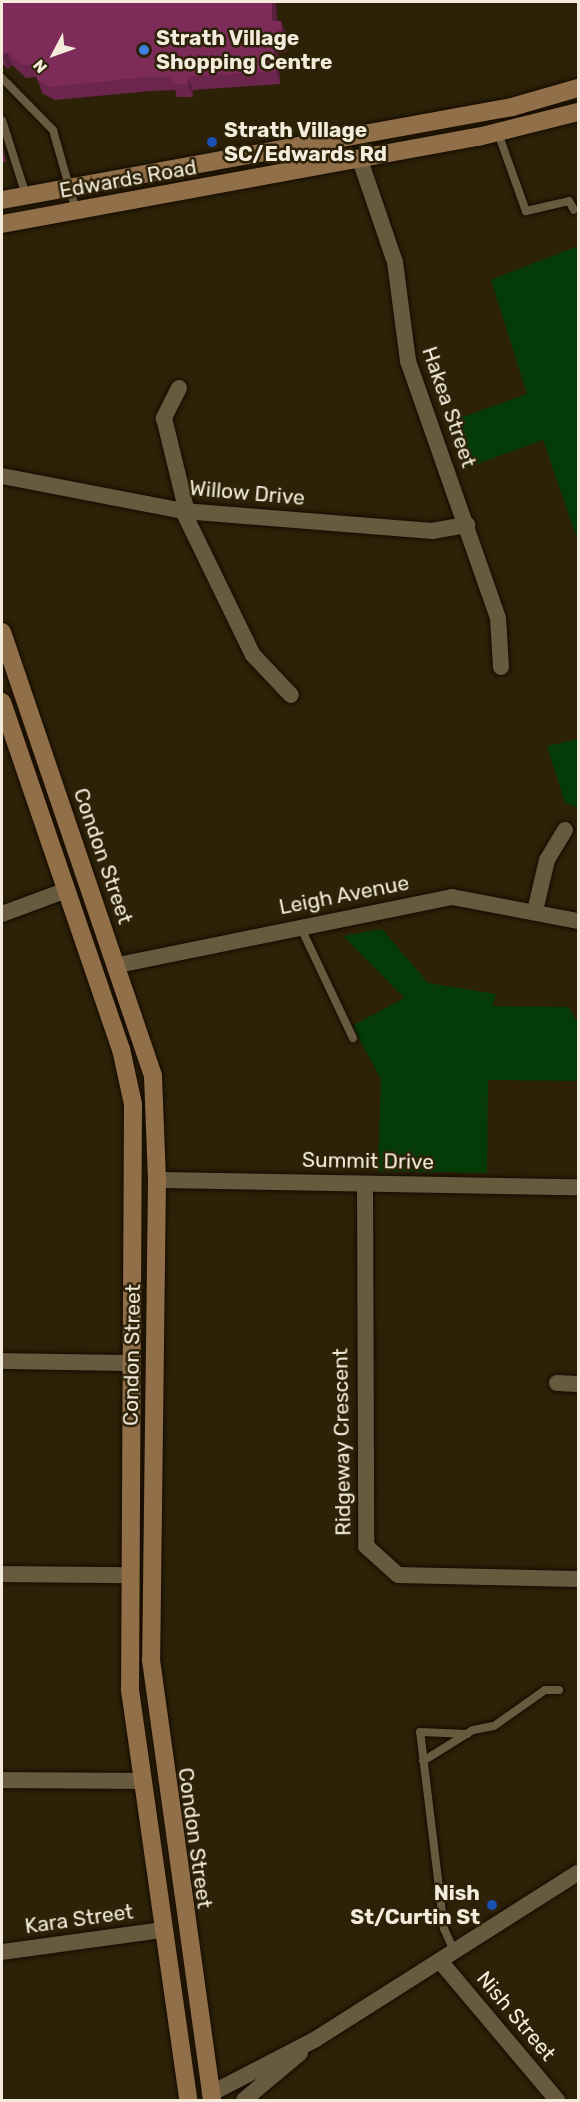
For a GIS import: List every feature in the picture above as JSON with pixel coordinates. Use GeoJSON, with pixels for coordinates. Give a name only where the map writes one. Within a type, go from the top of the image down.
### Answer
{"type":"FeatureCollection","features":[{"type":"Feature","properties":{"kind":"main road","name":"Edwards Road"},"geometry":{"type":"LineString","coordinates":[[2,200],[512,107],[579,88]]}},
{"type":"Feature","properties":{"kind":"main road","name":"Edwards Road"},"geometry":{"type":"LineString","coordinates":[[2,224],[360,160],[498,133],[579,112]]}},
{"type":"Feature","properties":{"kind":"main road","name":"Condon Street"},"geometry":{"type":"LineString","coordinates":[[2,632],[118,965],[153,1076],[157,1180],[151,1660],[164,1778],[209,2098]]}},
{"type":"Feature","properties":{"kind":"main road","name":"Condon Street"},"geometry":{"type":"LineString","coordinates":[[2,702],[121,1049],[133,1104],[128,1575],[130,1690],[162,1930],[188,2100]]}},
{"type":"Feature","properties":{"kind":"main road"},"geometry":{"type":"LineString","coordinates":[[67,890],[89,883]]}},
{"type":"Feature","properties":{"kind":"main road"},"geometry":{"type":"LineString","coordinates":[[128,1575],[151,1575]]}},
{"type":"Feature","properties":{"kind":"main road"},"geometry":{"type":"LineString","coordinates":[[141,1781],[164,1778]]}},
{"type":"Feature","properties":{"kind":"street","name":"Hakea Street"},"geometry":{"type":"LineString","coordinates":[[360,160],[395,262],[408,361],[498,618],[501,667]]}},
{"type":"Feature","properties":{"kind":"street"},"geometry":{"type":"LineString","coordinates":[[179,388],[164,418],[185,511],[253,655],[291,695]]}},
{"type":"Feature","properties":{"kind":"street","name":"Willow Drive"},"geometry":{"type":"LineString","coordinates":[[2,476],[25,482],[72,486],[185,511],[432,531],[467,525]]}},
{"type":"Feature","properties":{"kind":"street","name":"Willow Drive"},"geometry":{"type":"LineString","coordinates":[[2,488],[25,482]]}},
{"type":"Feature","properties":{"kind":"street"},"geometry":{"type":"LineString","coordinates":[[535,911],[547,860],[565,831]]}},
{"type":"Feature","properties":{"kind":"street"},"geometry":{"type":"LineString","coordinates":[[2,914],[67,890]]}},
{"type":"Feature","properties":{"kind":"street","name":"Leigh Avenue"},"geometry":{"type":"LineString","coordinates":[[118,965],[300,926],[452,897],[579,921]]}},
{"type":"Feature","properties":{"kind":"street","name":"Summit Drive"},"geometry":{"type":"LineString","coordinates":[[157,1180],[579,1187]]}},
{"type":"Feature","properties":{"kind":"street","name":"Ridgeway Crescent"},"geometry":{"type":"LineString","coordinates":[[365,1184],[366,1546],[398,1575],[579,1579]]}},
{"type":"Feature","properties":{"kind":"street"},"geometry":{"type":"LineString","coordinates":[[2,1361],[132,1363]]}},
{"type":"Feature","properties":{"kind":"street"},"geometry":{"type":"LineString","coordinates":[[557,1383],[579,1384]]}},
{"type":"Feature","properties":{"kind":"street"},"geometry":{"type":"LineString","coordinates":[[2,1574],[128,1575]]}},
{"type":"Feature","properties":{"kind":"street"},"geometry":{"type":"LineString","coordinates":[[2,1780],[141,1781]]}},
{"type":"Feature","properties":{"kind":"street"},"geometry":{"type":"LineString","coordinates":[[209,2098],[316,2038],[579,1873]]}},
{"type":"Feature","properties":{"kind":"street","name":"Kara Street"},"geometry":{"type":"LineString","coordinates":[[2,1952],[162,1930]]}},
{"type":"Feature","properties":{"kind":"street","name":"Nish Street"},"geometry":{"type":"LineString","coordinates":[[440,1960],[557,2100]]}},
{"type":"Feature","properties":{"kind":"street"},"geometry":{"type":"LineString","coordinates":[[244,2100],[316,2038]]}},
{"type":"Feature","properties":{"kind":"lane"},"geometry":{"type":"LineString","coordinates":[[2,78],[53,130],[71,187],[76,212]]}},
{"type":"Feature","properties":{"kind":"lane"},"geometry":{"type":"LineString","coordinates":[[2,120],[26,195]]}},
{"type":"Feature","properties":{"kind":"lane"},"geometry":{"type":"LineString","coordinates":[[498,133],[526,210],[569,201],[574,210]]}},
{"type":"Feature","properties":{"kind":"lane"},"geometry":{"type":"LineString","coordinates":[[300,926],[353,1038]]}},
{"type":"Feature","properties":{"kind":"lane"},"geometry":{"type":"LineString","coordinates":[[423,1761],[466,1734],[494,1726],[544,1690],[559,1690]]}},
{"type":"Feature","properties":{"kind":"lane"},"geometry":{"type":"LineString","coordinates":[[454,1951],[444,1929],[420,1732],[466,1734]]}},
{"type":"Feature","properties":{"kind":"green space"},"geometry":{"type":"Polygon","coordinates":[[[578,246],[578,541],[543,440],[466,468],[449,422],[527,394],[491,280],[578,246]]]}},
{"type":"Feature","properties":{"kind":"green space"},"geometry":{"type":"Polygon","coordinates":[[[578,739],[578,807],[565,803],[547,746],[578,739]]]}},
{"type":"Feature","properties":{"kind":"green space"},"geometry":{"type":"Polygon","coordinates":[[[382,929],[428,983],[496,994],[493,1006],[569,1007],[578,1024],[578,1081],[488,1080],[487,1173],[378,1171],[381,1079],[352,1026],[404,998],[343,936],[382,929]]]}},
{"type":"Feature","properties":{"kind":"building","name":"Strath Village Shopping Centre"},"geometry":{"type":"Polygon","coordinates":[[[2,2],[272,2],[272,21],[281,21],[282,39],[273,40],[276,71],[188,77],[188,84],[173,84],[172,77],[145,77],[51,87],[37,80],[36,64],[21,65],[7,52],[2,54],[2,2]]]}},
{"type":"Feature","properties":{"kind":"place","name":"Strath Village Shopping Centre"},"geometry":{"type":"Point","coordinates":[144,50]}},
{"type":"Feature","properties":{"kind":"place","name":"Strath Village SC/Edwards Rd"},"geometry":{"type":"Point","coordinates":[212,142]}},
{"type":"Feature","properties":{"kind":"place","name":"Nish St/Curtin St"},"geometry":{"type":"Point","coordinates":[492,1905]}}]}
